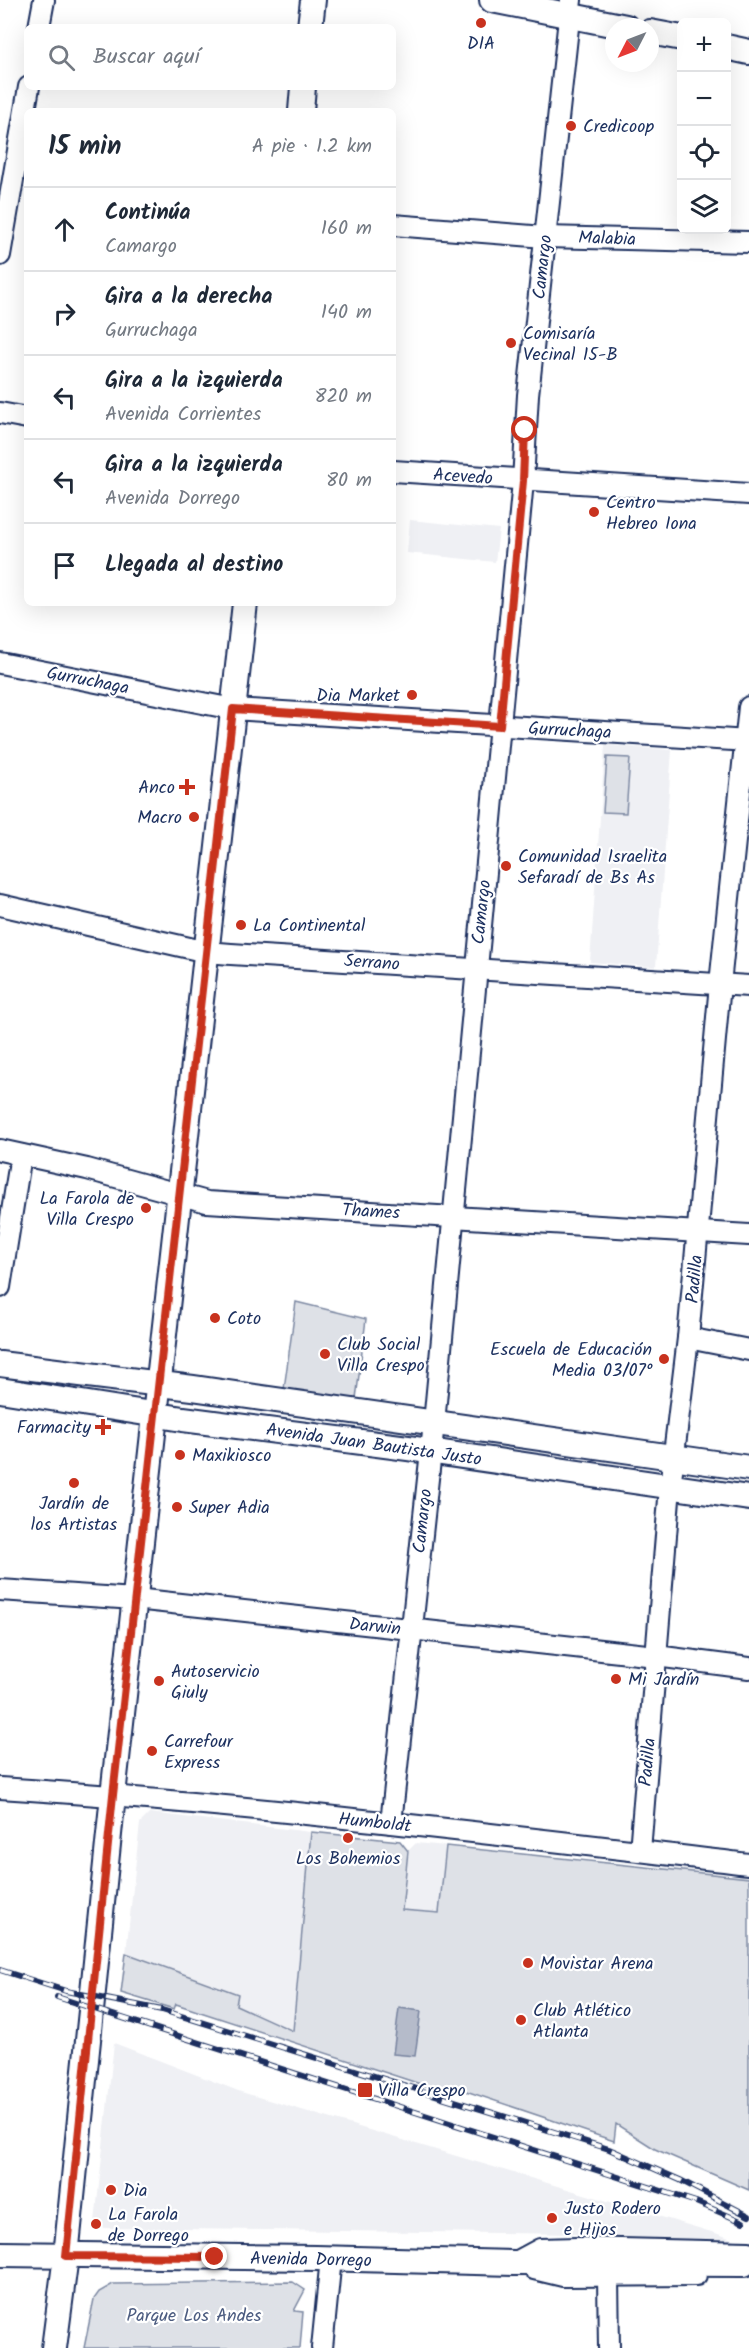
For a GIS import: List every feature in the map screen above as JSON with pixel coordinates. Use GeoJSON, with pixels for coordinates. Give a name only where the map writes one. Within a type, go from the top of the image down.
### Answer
{"type":"FeatureCollection","features":[{"type":"Feature","properties":{"kind":"main road"},"geometry":{"type":"LineString","coordinates":[[310,24],[313,0]]}},
{"type":"Feature","properties":{"kind":"main road"},"geometry":{"type":"LineString","coordinates":[[492,0],[569,8],[605,20]]}},
{"type":"Feature","properties":{"kind":"main road"},"geometry":{"type":"LineString","coordinates":[[659,34],[677,37]]}},
{"type":"Feature","properties":{"kind":"main road"},"geometry":{"type":"LineString","coordinates":[[731,48],[749,52]]}},
{"type":"Feature","properties":{"kind":"main road"},"geometry":{"type":"LineString","coordinates":[[301,108],[303,90]]}},
{"type":"Feature","properties":{"kind":"main road"},"geometry":{"type":"LineString","coordinates":[[54,2348],[66,2256],[113,1795],[245,606]]}},
{"type":"Feature","properties":{"kind":"main road","name":"Avenida Juan Bautista Justo"},"geometry":{"type":"LineString","coordinates":[[0,1364],[160,1384],[749,1468]]}},
{"type":"Feature","properties":{"kind":"main road","name":"Avenida Juan Bautista Justo"},"geometry":{"type":"LineString","coordinates":[[0,1390],[156,1415],[430,1451],[749,1498]]}},
{"type":"Feature","properties":{"kind":"main road","name":"Avenida Dorrego"},"geometry":{"type":"LineString","coordinates":[[0,2254],[331,2258],[514,2264],[747,2263]]}},
{"type":"Feature","properties":{"kind":"street"},"geometry":{"type":"LineString","coordinates":[[40,24],[44,0]]}},
{"type":"Feature","properties":{"kind":"street","name":"Camargo"},"geometry":{"type":"LineString","coordinates":[[391,1823],[434,1423],[475,969],[523,481],[528,395],[569,8]]}},
{"type":"Feature","properties":{"kind":"street"},"geometry":{"type":"LineString","coordinates":[[24,108],[27,90]]}},
{"type":"Feature","properties":{"kind":"street"},"geometry":{"type":"LineString","coordinates":[[0,255],[24,109]]}},
{"type":"Feature","properties":{"kind":"street","name":"Malabia"},"geometry":{"type":"LineString","coordinates":[[396,225],[545,237],[749,242]]}},
{"type":"Feature","properties":{"kind":"street"},"geometry":{"type":"LineString","coordinates":[[0,413],[24,417]]}},
{"type":"Feature","properties":{"kind":"street","name":"Acevedo"},"geometry":{"type":"LineString","coordinates":[[396,471],[749,494]]}},
{"type":"Feature","properties":{"kind":"street","name":"Gurruchaga"},"geometry":{"type":"LineString","coordinates":[[0,663],[233,709],[747,740]]}},
{"type":"Feature","properties":{"kind":"street","name":"Padilla"},"geometry":{"type":"LineString","coordinates":[[640,1851],[670,1487],[688,1338],[720,984],[749,707]]}},
{"type":"Feature","properties":{"kind":"street","name":"Serrano"},"geometry":{"type":"LineString","coordinates":[[0,905],[207,952],[749,986]]}},
{"type":"Feature","properties":{"kind":"street","name":"Thames"},"geometry":{"type":"LineString","coordinates":[[0,1150],[87,1169],[207,1202],[749,1235]]}},
{"type":"Feature","properties":{"kind":"street"},"geometry":{"type":"LineString","coordinates":[[0,1287],[21,1155]]}},
{"type":"Feature","properties":{"kind":"street"},"geometry":{"type":"LineString","coordinates":[[688,1338],[749,1350]]}},
{"type":"Feature","properties":{"kind":"street","name":"Darwin"},"geometry":{"type":"LineString","coordinates":[[0,1590],[135,1599],[749,1668]]}},
{"type":"Feature","properties":{"kind":"street","name":"Humboldt"},"geometry":{"type":"LineString","coordinates":[[0,1788],[113,1795],[749,1863]]}},
{"type":"Feature","properties":{"kind":"street"},"geometry":{"type":"LineString","coordinates":[[322,2348],[331,2258]]}},
{"type":"Feature","properties":{"kind":"street","name":"Avenida Dorrego"},"geometry":{"type":"LineString","coordinates":[[514,2264],[552,2274],[608,2277],[747,2263]]}},
{"type":"Feature","properties":{"kind":"street"},"geometry":{"type":"LineString","coordinates":[[608,2277],[609,2348]]}},
{"type":"Feature","properties":{"kind":"shaded area"},"geometry":{"type":"Polygon","coordinates":[[[410,520],[499,529],[495,562],[407,553],[410,520]]]}},
{"type":"Feature","properties":{"kind":"shaded area"},"geometry":{"type":"Polygon","coordinates":[[[605,745],[672,750],[656,967],[590,962],[605,745]]]}},
{"type":"Feature","properties":{"kind":"shaded area"},"geometry":{"type":"Polygon","coordinates":[[[150,1813],[311,1832],[293,2031],[236,2005],[238,1993],[126,1953],[140,1823],[150,1813]]]}},
{"type":"Feature","properties":{"kind":"shaded area"},"geometry":{"type":"Polygon","coordinates":[[[416,1843],[446,1846],[439,1914],[402,1910],[408,1851],[416,1843]]]}},
{"type":"Feature","properties":{"kind":"shaded area"},"geometry":{"type":"Polygon","coordinates":[[[114,2043],[241,2092],[715,2233],[747,2244],[746,2249],[582,2234],[100,2228],[95,2222],[114,2043]]]}},
{"type":"Feature","properties":{"kind":"green space"},"geometry":{"type":"Polygon","coordinates":[[[607,757],[630,758],[626,813],[603,812],[607,757]]]}},
{"type":"Feature","properties":{"kind":"green space","name":"Club Social Villa Crespo"},"geometry":{"type":"Polygon","coordinates":[[[296,1302],[366,1319],[356,1399],[284,1389],[296,1302]]]}},
{"type":"Feature","properties":{"kind":"green space","name":"Club Atlético Atlanta"},"geometry":{"type":"Polygon","coordinates":[[[311,1832],[400,1841],[408,1851],[402,1910],[439,1913],[446,1846],[749,1878],[749,2190],[655,2149],[616,2124],[614,2141],[454,2087],[451,2094],[176,2004],[174,2009],[121,1993],[126,1953],[238,1994],[236,2005],[293,2031],[311,1832]]]}},
{"type":"Feature","properties":{"kind":"green space","name":"Parque Los Andes"},"geometry":{"type":"Polygon","coordinates":[[[293,2282],[305,2290],[294,2311],[303,2312],[300,2348],[84,2348],[94,2299],[99,2292],[113,2284],[293,2282]]]}},
{"type":"Feature","properties":{"kind":"water"},"geometry":{"type":"Polygon","coordinates":[[[399,2008],[421,2011],[415,2056],[393,2054],[399,2008]]]}},
{"type":"Feature","properties":{"kind":"railway"},"geometry":{"type":"LineString","coordinates":[[0,1970],[66,1991],[162,2010],[609,2149],[680,2180],[749,2216]]}},
{"type":"Feature","properties":{"kind":"railway"},"geometry":{"type":"LineString","coordinates":[[57,1997],[696,2202],[743,2222]]}},
{"type":"Feature","properties":{"kind":"place","name":"DIA"},"geometry":{"type":"Point","coordinates":[481,23]}},
{"type":"Feature","properties":{"kind":"place","name":"Credicoop"},"geometry":{"type":"Point","coordinates":[571,126]}},
{"type":"Feature","properties":{"kind":"place","name":"Comisaría Vecinal 15-B"},"geometry":{"type":"Point","coordinates":[511,343]}},
{"type":"Feature","properties":{"kind":"place","name":"Centro Hebreo Iona"},"geometry":{"type":"Point","coordinates":[594,512]}},
{"type":"Feature","properties":{"kind":"place","name":"Dia Market"},"geometry":{"type":"Point","coordinates":[412,695]}},
{"type":"Feature","properties":{"kind":"place","name":"Anco"},"geometry":{"type":"Point","coordinates":[187,787]}},
{"type":"Feature","properties":{"kind":"place","name":"Macro"},"geometry":{"type":"Point","coordinates":[194,817]}},
{"type":"Feature","properties":{"kind":"place","name":"Comunidad Israelita Sefaradí de Bs As"},"geometry":{"type":"Point","coordinates":[506,866]}},
{"type":"Feature","properties":{"kind":"place","name":"La Continental"},"geometry":{"type":"Point","coordinates":[241,925]}},
{"type":"Feature","properties":{"kind":"place","name":"La Farola de Villa Crespo"},"geometry":{"type":"Point","coordinates":[146,1208]}},
{"type":"Feature","properties":{"kind":"place","name":"Coto"},"geometry":{"type":"Point","coordinates":[215,1318]}},
{"type":"Feature","properties":{"kind":"place","name":"Club Social Villa Crespo"},"geometry":{"type":"Point","coordinates":[325,1354]}},
{"type":"Feature","properties":{"kind":"place","name":"Escuela de Educación Media 03/07°"},"geometry":{"type":"Point","coordinates":[664,1359]}},
{"type":"Feature","properties":{"kind":"place","name":"Farmacity"},"geometry":{"type":"Point","coordinates":[103,1427]}},
{"type":"Feature","properties":{"kind":"place","name":"Maxikiosco"},"geometry":{"type":"Point","coordinates":[180,1455]}},
{"type":"Feature","properties":{"kind":"place","name":"Jardín de los Artistas"},"geometry":{"type":"Point","coordinates":[74,1483]}},
{"type":"Feature","properties":{"kind":"place","name":"Super Adia"},"geometry":{"type":"Point","coordinates":[177,1507]}},
{"type":"Feature","properties":{"kind":"place","name":"Mi Jardín"},"geometry":{"type":"Point","coordinates":[616,1679]}},
{"type":"Feature","properties":{"kind":"place","name":"Autoservicio Giuly"},"geometry":{"type":"Point","coordinates":[159,1681]}},
{"type":"Feature","properties":{"kind":"place","name":"Carrefour Express"},"geometry":{"type":"Point","coordinates":[152,1751]}},
{"type":"Feature","properties":{"kind":"place","name":"Los Bohemios"},"geometry":{"type":"Point","coordinates":[348,1838]}},
{"type":"Feature","properties":{"kind":"place","name":"Movistar Arena"},"geometry":{"type":"Point","coordinates":[528,1963]}},
{"type":"Feature","properties":{"kind":"place","name":"Club Atlético Atlanta"},"geometry":{"type":"Point","coordinates":[521,2020]}},
{"type":"Feature","properties":{"kind":"place","name":"Villa Crespo"},"geometry":{"type":"Point","coordinates":[365,2090]}},
{"type":"Feature","properties":{"kind":"place","name":"Dia"},"geometry":{"type":"Point","coordinates":[111,2190]}},
{"type":"Feature","properties":{"kind":"place","name":"Justo Rodero e Hijos"},"geometry":{"type":"Point","coordinates":[552,2218]}},
{"type":"Feature","properties":{"kind":"place","name":"La Farola de Dorrego"},"geometry":{"type":"Point","coordinates":[96,2224]}},
{"type":"Feature","properties":{"kind":"route"},"geometry":{"type":"LineString","coordinates":[[215,2257],[66,2256],[113,1795],[162,1368],[233,709],[500,726],[523,481],[525,430]]}}]}
